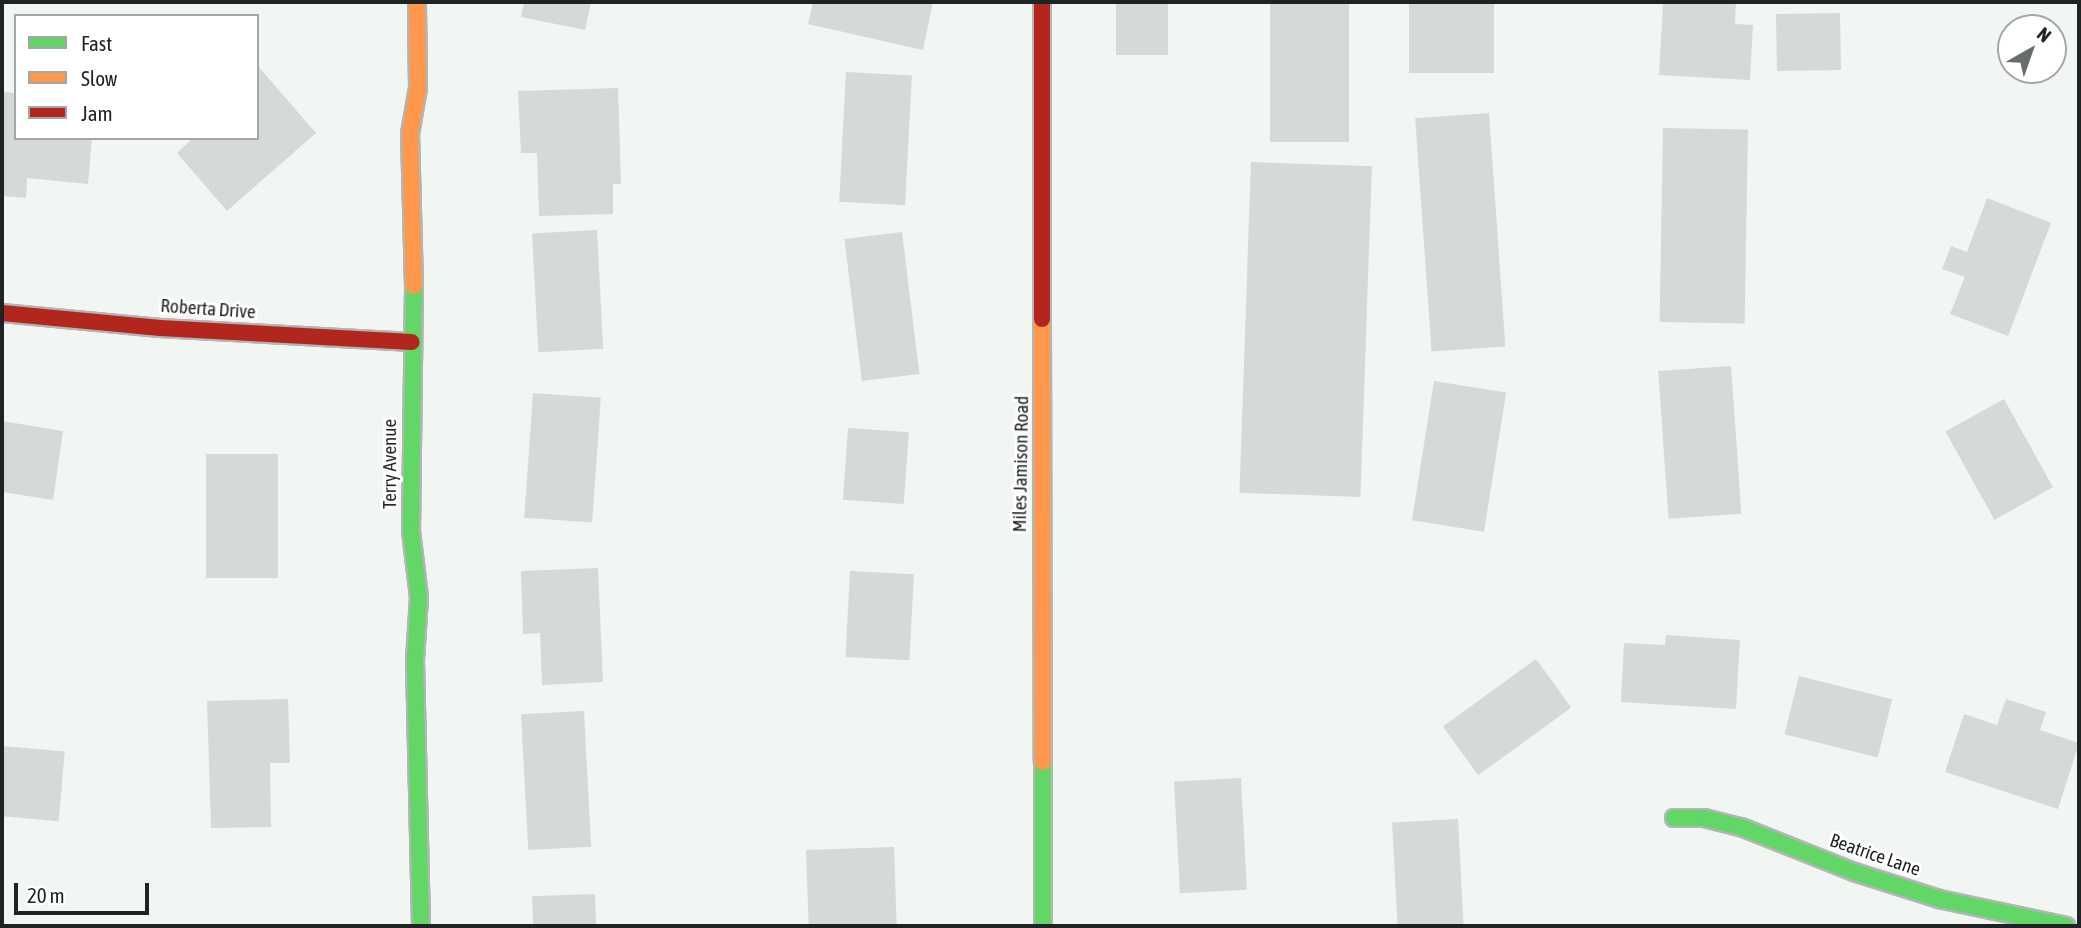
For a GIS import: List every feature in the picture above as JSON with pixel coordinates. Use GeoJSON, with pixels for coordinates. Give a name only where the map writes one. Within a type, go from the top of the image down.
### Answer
{"type":"FeatureCollection","features":[{"type":"Feature","properties":{"kind":"street","name":"Terry Avenue"},"geometry":{"type":"LineString","coordinates":[[417,2],[418,89],[410,135],[414,295],[411,531],[419,597],[415,661],[421,926]]}},
{"type":"Feature","properties":{"kind":"street","name":"Miles Jamison Road"},"geometry":{"type":"LineString","coordinates":[[1042,2],[1043,926]]}},
{"type":"Feature","properties":{"kind":"street","name":"Roberta Drive"},"geometry":{"type":"LineString","coordinates":[[2,313],[160,328],[412,342]]}},
{"type":"Feature","properties":{"kind":"street","name":"Beatrice Lane"},"geometry":{"type":"LineString","coordinates":[[1674,818],[1704,818],[1741,827],[1854,872],[1939,899],[2066,926]]}},
{"type":"Feature","properties":{"kind":"building"},"geometry":{"type":"Polygon","coordinates":[[[524,2],[591,2],[585,30],[521,17],[524,2]]]}},
{"type":"Feature","properties":{"kind":"building"},"geometry":{"type":"Polygon","coordinates":[[[813,2],[933,2],[923,50],[808,24],[813,2]]]}},
{"type":"Feature","properties":{"kind":"building"},"geometry":{"type":"Polygon","coordinates":[[[1116,2],[1168,2],[1168,55],[1116,55],[1116,2]]]}},
{"type":"Feature","properties":{"kind":"building"},"geometry":{"type":"Polygon","coordinates":[[[1270,2],[1349,2],[1349,142],[1270,142],[1270,2]]]}},
{"type":"Feature","properties":{"kind":"building"},"geometry":{"type":"Polygon","coordinates":[[[1409,2],[1494,2],[1494,73],[1409,73],[1409,2]]]}},
{"type":"Feature","properties":{"kind":"building"},"geometry":{"type":"Polygon","coordinates":[[[1663,2],[1736,2],[1735,24],[1753,25],[1750,80],[1659,75],[1663,2]]]}},
{"type":"Feature","properties":{"kind":"building"},"geometry":{"type":"Polygon","coordinates":[[[1840,13],[1841,70],[1777,71],[1776,14],[1840,13]]]}},
{"type":"Feature","properties":{"kind":"building"},"geometry":{"type":"Polygon","coordinates":[[[259,67],[316,133],[227,211],[177,153],[191,140],[259,140],[259,67]]]}},
{"type":"Feature","properties":{"kind":"building"},"geometry":{"type":"Polygon","coordinates":[[[846,72],[912,75],[905,205],[839,202],[846,72]]]}},
{"type":"Feature","properties":{"kind":"building"},"geometry":{"type":"Polygon","coordinates":[[[618,88],[621,184],[613,184],[613,214],[539,216],[537,153],[521,153],[518,91],[618,88]]]}},
{"type":"Feature","properties":{"kind":"building"},"geometry":{"type":"Polygon","coordinates":[[[2,92],[14,93],[14,140],[92,140],[88,184],[27,178],[26,198],[2,196],[2,92]]]}},
{"type":"Feature","properties":{"kind":"building"},"geometry":{"type":"Polygon","coordinates":[[[1489,113],[1505,346],[1432,352],[1415,118],[1489,113]]]}},
{"type":"Feature","properties":{"kind":"building"},"geometry":{"type":"Polygon","coordinates":[[[1663,128],[1748,129],[1745,323],[1660,322],[1663,128]]]}},
{"type":"Feature","properties":{"kind":"building"},"geometry":{"type":"Polygon","coordinates":[[[1251,162],[1372,166],[1360,497],[1239,493],[1251,162]]]}},
{"type":"Feature","properties":{"kind":"building"},"geometry":{"type":"Polygon","coordinates":[[[1987,198],[2051,223],[2008,336],[1950,314],[1965,277],[1942,269],[1951,246],[1967,252],[1987,198]]]}},
{"type":"Feature","properties":{"kind":"building"},"geometry":{"type":"Polygon","coordinates":[[[597,230],[603,349],[538,352],[532,233],[597,230]]]}},
{"type":"Feature","properties":{"kind":"building"},"geometry":{"type":"Polygon","coordinates":[[[902,232],[919,374],[862,381],[844,239],[902,232]]]}},
{"type":"Feature","properties":{"kind":"building"},"geometry":{"type":"Polygon","coordinates":[[[1731,366],[1741,514],[1669,519],[1658,371],[1731,366]]]}},
{"type":"Feature","properties":{"kind":"building"},"geometry":{"type":"Polygon","coordinates":[[[1434,381],[1506,392],[1484,532],[1412,520],[1434,381]]]}},
{"type":"Feature","properties":{"kind":"building"},"geometry":{"type":"Polygon","coordinates":[[[533,393],[601,398],[592,522],[524,518],[533,393]]]}},
{"type":"Feature","properties":{"kind":"building"},"geometry":{"type":"Polygon","coordinates":[[[2004,399],[2053,487],[1994,520],[1945,431],[2004,399]]]}},
{"type":"Feature","properties":{"kind":"building"},"geometry":{"type":"Polygon","coordinates":[[[2,421],[63,431],[53,500],[2,492],[2,421]]]}},
{"type":"Feature","properties":{"kind":"building"},"geometry":{"type":"Polygon","coordinates":[[[848,428],[909,432],[904,504],[843,500],[848,428]]]}},
{"type":"Feature","properties":{"kind":"building"},"geometry":{"type":"Polygon","coordinates":[[[206,454],[278,454],[278,578],[206,578],[206,454]]]}},
{"type":"Feature","properties":{"kind":"building"},"geometry":{"type":"Polygon","coordinates":[[[598,568],[603,682],[542,685],[540,633],[523,634],[521,571],[598,568]]]}},
{"type":"Feature","properties":{"kind":"building"},"geometry":{"type":"Polygon","coordinates":[[[850,571],[914,574],[909,660],[845,657],[850,571]]]}},
{"type":"Feature","properties":{"kind":"building"},"geometry":{"type":"Polygon","coordinates":[[[1666,635],[1740,640],[1736,709],[1621,702],[1624,643],[1665,645],[1666,635]]]}},
{"type":"Feature","properties":{"kind":"building"},"geometry":{"type":"Polygon","coordinates":[[[1536,659],[1571,708],[1478,775],[1443,727],[1536,659]]]}},
{"type":"Feature","properties":{"kind":"building"},"geometry":{"type":"Polygon","coordinates":[[[1799,676],[1892,699],[1878,757],[1784,734],[1799,676]]]}},
{"type":"Feature","properties":{"kind":"building"},"geometry":{"type":"Polygon","coordinates":[[[288,699],[290,763],[270,763],[271,827],[211,828],[207,701],[288,699]]]}},
{"type":"Feature","properties":{"kind":"building"},"geometry":{"type":"Polygon","coordinates":[[[2006,699],[2046,712],[2040,730],[2079,743],[2058,809],[1945,772],[1964,714],[1997,725],[2006,699]]]}},
{"type":"Feature","properties":{"kind":"building"},"geometry":{"type":"Polygon","coordinates":[[[584,711],[591,847],[528,850],[521,714],[584,711]]]}},
{"type":"Feature","properties":{"kind":"building"},"geometry":{"type":"Polygon","coordinates":[[[2,746],[65,751],[59,821],[2,816],[2,746]]]}},
{"type":"Feature","properties":{"kind":"building"},"geometry":{"type":"Polygon","coordinates":[[[1241,778],[1247,890],[1180,893],[1174,782],[1241,778]]]}},
{"type":"Feature","properties":{"kind":"building"},"geometry":{"type":"Polygon","coordinates":[[[1458,819],[1464,926],[1398,926],[1392,822],[1458,819]]]}},
{"type":"Feature","properties":{"kind":"building"},"geometry":{"type":"Polygon","coordinates":[[[894,847],[897,926],[809,926],[806,850],[894,847]]]}},
{"type":"Feature","properties":{"kind":"building"},"geometry":{"type":"Polygon","coordinates":[[[595,894],[596,926],[533,926],[532,896],[595,894]]]}},
{"type":"Feature","properties":{"kind":"traffic: fast"},"geometry":{"type":"LineString","coordinates":[[414,286],[411,531],[419,597],[415,661],[421,926]]}},
{"type":"Feature","properties":{"kind":"traffic: fast"},"geometry":{"type":"LineString","coordinates":[[1043,762],[1043,926]]}},
{"type":"Feature","properties":{"kind":"traffic: fast"},"geometry":{"type":"LineString","coordinates":[[1674,818],[1704,818],[1741,827],[1854,872],[1939,899],[2066,926]]}},
{"type":"Feature","properties":{"kind":"traffic: slow"},"geometry":{"type":"LineString","coordinates":[[414,286],[410,134],[418,88],[417,2]]}},
{"type":"Feature","properties":{"kind":"traffic: slow"},"geometry":{"type":"LineString","coordinates":[[1042,319],[1043,762]]}},
{"type":"Feature","properties":{"kind":"traffic: jam"},"geometry":{"type":"LineString","coordinates":[[1042,2],[1042,319]]}},
{"type":"Feature","properties":{"kind":"traffic: jam"},"geometry":{"type":"LineString","coordinates":[[2,313],[160,328],[412,342]]}}]}
